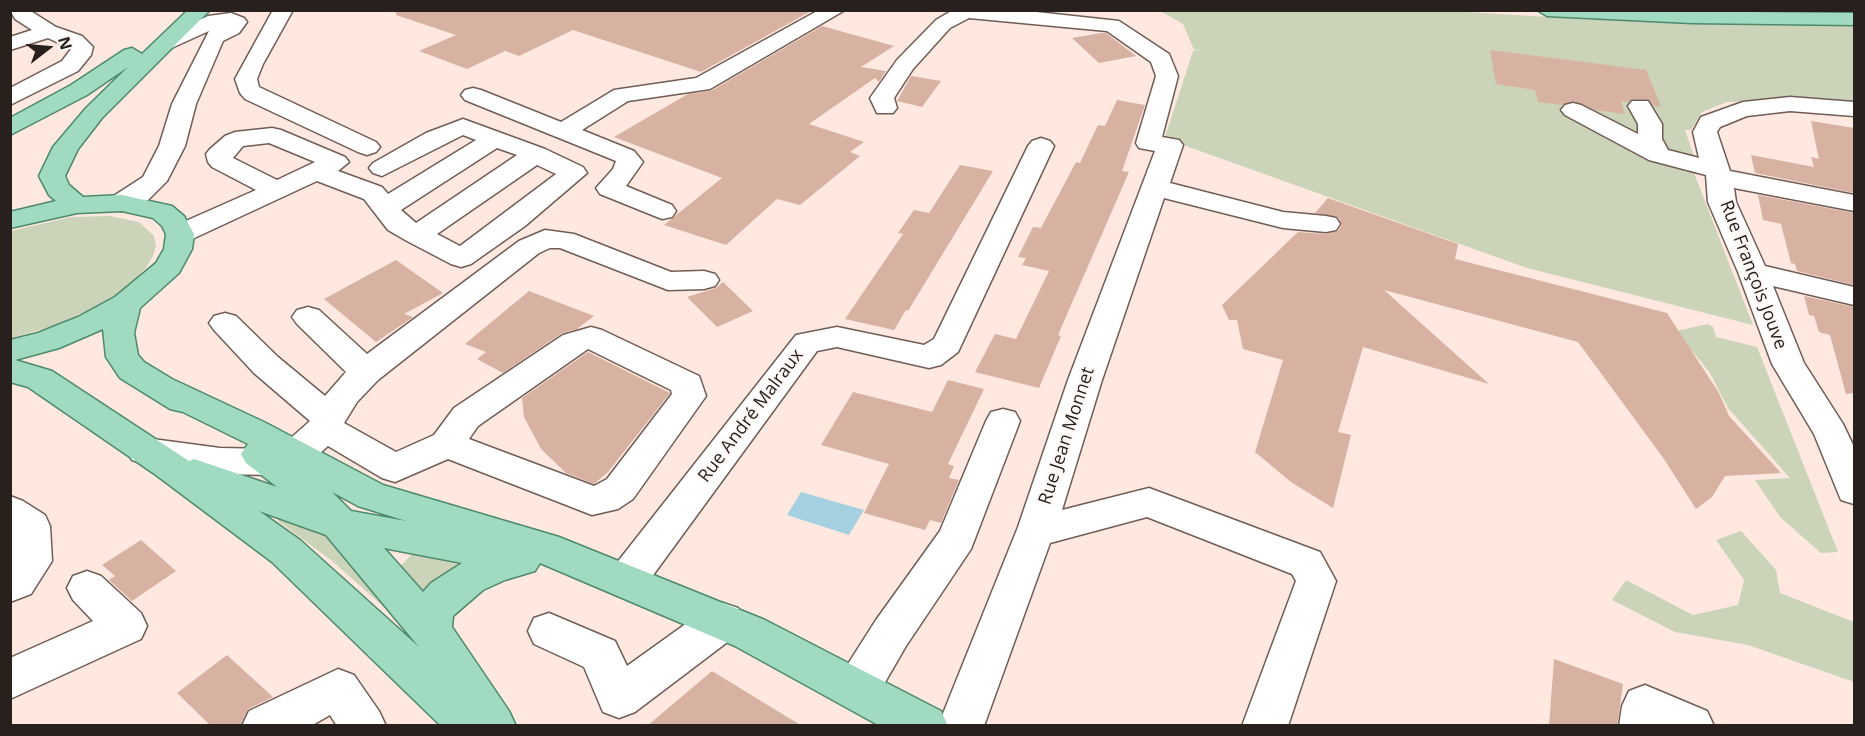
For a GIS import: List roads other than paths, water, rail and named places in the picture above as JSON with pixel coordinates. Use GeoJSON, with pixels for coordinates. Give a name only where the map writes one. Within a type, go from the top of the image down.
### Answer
{"type":"FeatureCollection","features":[{"type":"Feature","properties":{"kind":"main road"},"geometry":{"type":"LineString","coordinates":[[10,128],[113,69],[187,10]]}},
{"type":"Feature","properties":{"kind":"main road"},"geometry":{"type":"LineString","coordinates":[[77,205],[58,189],[52,176],[62,154],[94,113],[200,10]]}},
{"type":"Feature","properties":{"kind":"main road"},"geometry":{"type":"LineString","coordinates":[[1547,10],[1681,17],[1854,19]]}},
{"type":"Feature","properties":{"kind":"main road"},"geometry":{"type":"LineString","coordinates":[[10,220],[77,205],[122,203],[162,213],[174,222],[180,234],[178,249],[169,267],[151,285],[126,304],[89,324],[48,340],[10,351]]}},
{"type":"Feature","properties":{"kind":"main road"},"geometry":{"type":"LineString","coordinates":[[126,304],[117,333],[122,357],[132,370],[284,458],[371,496],[545,548],[723,621],[925,726]]}},
{"type":"Feature","properties":{"kind":"main road"},"geometry":{"type":"LineString","coordinates":[[10,370],[40,379],[157,458],[286,551],[473,726]]}},
{"type":"Feature","properties":{"kind":"main road"},"geometry":{"type":"LineString","coordinates":[[157,458],[340,524],[626,581]]}},
{"type":"Feature","properties":{"kind":"main road"},"geometry":{"type":"LineString","coordinates":[[284,458],[307,490],[340,524],[431,630],[493,726]]}},
{"type":"Feature","properties":{"kind":"main road"},"geometry":{"type":"LineString","coordinates":[[431,630],[433,610],[446,595],[469,578],[497,566],[524,560]]}},
{"type":"Feature","properties":{"kind":"street"},"geometry":{"type":"LineString","coordinates":[[10,98],[70,66],[80,55],[82,47],[74,40],[50,31],[19,10]]}},
{"type":"Feature","properties":{"kind":"street"},"geometry":{"type":"LineString","coordinates":[[180,234],[367,147],[254,94],[248,88],[246,79],[252,64],[283,10]]}},
{"type":"Feature","properties":{"kind":"street"},"geometry":{"type":"LineString","coordinates":[[562,132],[622,95],[702,84],[835,10]]}},
{"type":"Feature","properties":{"kind":"street","name":"Rue Jean Monnet"},"geometry":{"type":"LineString","coordinates":[[885,108],[882,98],[905,65],[942,24],[966,12],[1112,25],[1161,59],[1167,76],[1148,143],[1170,145],[1085,380],[1037,527],[961,726]]}},
{"type":"Feature","properties":{"kind":"street"},"geometry":{"type":"LineString","coordinates":[[122,203],[139,194],[154,181],[172,146],[184,104],[213,40],[217,35],[232,29],[237,22],[231,19],[215,20],[167,44]]}},
{"type":"Feature","properties":{"kind":"street"},"geometry":{"type":"LineString","coordinates":[[10,44],[50,31]]}},
{"type":"Feature","properties":{"kind":"street"},"geometry":{"type":"LineString","coordinates":[[473,95],[625,156],[630,162],[624,173],[609,188],[662,211]]}},
{"type":"Feature","properties":{"kind":"street","name":"Rue François Jouve"},"geometry":{"type":"LineString","coordinates":[[1854,109],[1782,105],[1726,114],[1710,122],[1705,132],[1718,174],[1722,202],[1753,272],[1788,364],[1843,436],[1854,490]]}},
{"type":"Feature","properties":{"kind":"street"},"geometry":{"type":"LineString","coordinates":[[1640,106],[1650,124],[1650,140],[1658,155]]}},
{"type":"Feature","properties":{"kind":"street"},"geometry":{"type":"LineString","coordinates":[[1573,110],[1658,155],[1718,174],[1854,203]]}},
{"type":"Feature","properties":{"kind":"street"},"geometry":{"type":"LineString","coordinates":[[277,190],[221,162],[219,154],[225,147],[244,137],[272,135],[373,193],[398,224],[461,258],[515,220],[574,173],[536,154],[464,126],[435,138],[382,168]]}},
{"type":"Feature","properties":{"kind":"street"},"geometry":{"type":"LineString","coordinates":[[385,208],[496,138]]}},
{"type":"Feature","properties":{"kind":"street","name":"Rue André Malraux"},"geometry":{"type":"LineString","coordinates":[[626,581],[807,342],[837,338],[928,357],[947,345],[1041,146]]}},
{"type":"Feature","properties":{"kind":"street"},"geometry":{"type":"LineString","coordinates":[[417,235],[536,154]]}},
{"type":"Feature","properties":{"kind":"street"},"geometry":{"type":"LineString","coordinates":[[1155,187],[1283,220],[1326,224]]}},
{"type":"Feature","properties":{"kind":"street"},"geometry":{"type":"LineString","coordinates":[[157,458],[220,461],[284,458],[328,422],[366,372],[529,247],[545,239],[564,240],[668,281],[704,280]]}},
{"type":"Feature","properties":{"kind":"street"},"geometry":{"type":"LineString","coordinates":[[1753,272],[1854,296]]}},
{"type":"Feature","properties":{"kind":"street"},"geometry":{"type":"LineString","coordinates":[[308,317],[366,372]]}},
{"type":"Feature","properties":{"kind":"street"},"geometry":{"type":"LineString","coordinates":[[225,323],[328,422],[395,468],[447,444],[466,417],[574,342],[591,338],[687,384],[689,396],[620,489],[605,499],[592,501],[447,444]]}},
{"type":"Feature","properties":{"kind":"street"},"geometry":{"type":"LineString","coordinates":[[857,689],[891,633],[957,538],[1003,421]]}},
{"type":"Feature","properties":{"kind":"street"},"geometry":{"type":"LineString","coordinates":[[1037,527],[1051,528],[1149,502],[1306,563],[1316,581],[1265,726]]}},
{"type":"Feature","properties":{"kind":"street"},"geometry":{"type":"LineString","coordinates":[[10,511],[31,526],[32,561],[17,582],[10,585]]}},
{"type":"Feature","properties":{"kind":"street"},"geometry":{"type":"LineString","coordinates":[[10,679],[126,626],[87,588]]}},
{"type":"Feature","properties":{"kind":"street"},"geometry":{"type":"LineString","coordinates":[[549,631],[600,654],[619,698],[723,621]]}},
{"type":"Feature","properties":{"kind":"street"},"geometry":{"type":"LineString","coordinates":[[265,726],[338,689],[363,726]]}},
{"type":"Feature","properties":{"kind":"street"},"geometry":{"type":"LineString","coordinates":[[1642,726],[1645,706],[1691,726]]}},
{"type":"Feature","properties":{"kind":"water"},"geometry":{"type":"Polygon","coordinates":[[[801,492],[864,510],[849,535],[787,515],[801,492]]]}}]}
